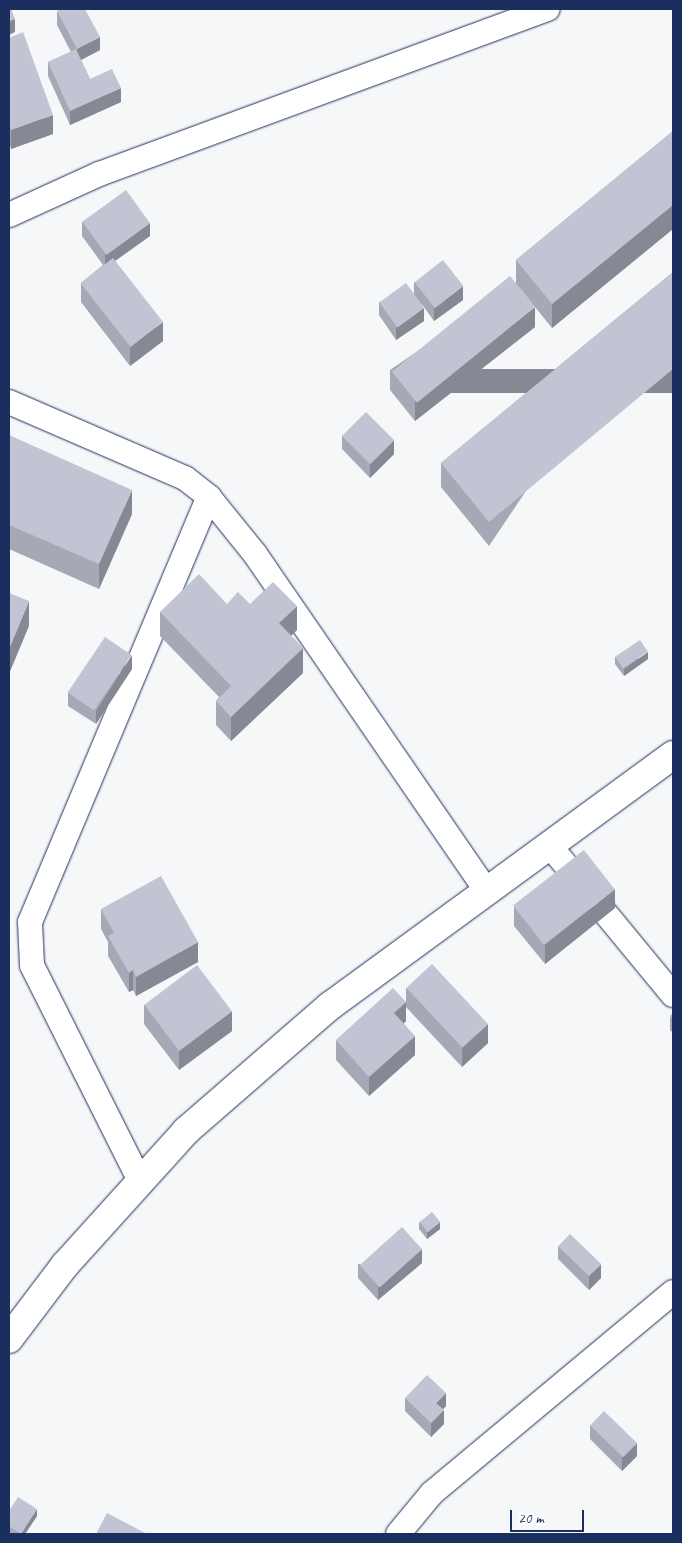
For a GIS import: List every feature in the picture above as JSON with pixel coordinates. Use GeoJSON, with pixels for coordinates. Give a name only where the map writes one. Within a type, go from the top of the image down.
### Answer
{"type":"FeatureCollection","features":[{"type":"Feature","properties":{"kind":"main road"},"geometry":{"type":"LineString","coordinates":[[9,1339],[65,1265],[186,1131],[330,1006],[673,754]]}},
{"type":"Feature","properties":{"kind":"street"},"geometry":{"type":"LineString","coordinates":[[9,215],[99,174],[548,9]]}},
{"type":"Feature","properties":{"kind":"street"},"geometry":{"type":"LineString","coordinates":[[9,402],[185,478],[210,498],[255,554],[487,892]]}},
{"type":"Feature","properties":{"kind":"street"},"geometry":{"type":"LineString","coordinates":[[140,1181],[32,964],[30,922],[210,498]]}},
{"type":"Feature","properties":{"kind":"street"},"geometry":{"type":"LineString","coordinates":[[550,846],[673,995]]}},
{"type":"Feature","properties":{"kind":"street"},"geometry":{"type":"LineString","coordinates":[[398,1534],[432,1493],[673,1292]]}},
{"type":"Feature","properties":{"kind":"building"},"geometry":{"type":"Polygon","coordinates":[[[9,9],[11,9],[15,19],[9,21],[9,9]]]}},
{"type":"Feature","properties":{"kind":"building"},"geometry":{"type":"Polygon","coordinates":[[[61,9],[85,9],[100,37],[77,49],[57,11],[61,9]]]}},
{"type":"Feature","properties":{"kind":"building"},"geometry":{"type":"Polygon","coordinates":[[[23,32],[53,115],[11,130],[9,123],[9,38],[23,32]]]}},
{"type":"Feature","properties":{"kind":"building"},"geometry":{"type":"Polygon","coordinates":[[[76,49],[90,79],[112,69],[121,88],[70,111],[48,62],[76,49]]]}},
{"type":"Feature","properties":{"kind":"building"},"geometry":{"type":"Polygon","coordinates":[[[673,131],[673,205],[552,304],[516,260],[673,131]]]}},
{"type":"Feature","properties":{"kind":"building"},"geometry":{"type":"Polygon","coordinates":[[[126,190],[150,223],[106,255],[82,222],[126,190]]]}},
{"type":"Feature","properties":{"kind":"building"},"geometry":{"type":"Polygon","coordinates":[[[113,258],[163,322],[131,347],[81,283],[113,258]]]}},
{"type":"Feature","properties":{"kind":"building"},"geometry":{"type":"Polygon","coordinates":[[[443,260],[463,286],[435,308],[415,282],[443,260]]]}},
{"type":"Feature","properties":{"kind":"building"},"geometry":{"type":"Polygon","coordinates":[[[673,272],[673,369],[489,522],[441,463],[673,272]]]}},
{"type":"Feature","properties":{"kind":"building"},"geometry":{"type":"Polygon","coordinates":[[[510,276],[535,307],[417,403],[392,372],[510,276]]]}},
{"type":"Feature","properties":{"kind":"building"},"geometry":{"type":"Polygon","coordinates":[[[406,283],[424,308],[398,327],[379,302],[406,283]]]}},
{"type":"Feature","properties":{"kind":"building"},"geometry":{"type":"Polygon","coordinates":[[[366,412],[394,440],[370,464],[342,436],[366,412]]]}},
{"type":"Feature","properties":{"kind":"building"},"geometry":{"type":"Polygon","coordinates":[[[9,435],[132,490],[99,564],[9,525],[9,435]]]}},
{"type":"Feature","properties":{"kind":"building"},"geometry":{"type":"Polygon","coordinates":[[[199,574],[227,604],[238,592],[250,604],[273,582],[297,606],[279,623],[303,648],[231,717],[216,701],[231,686],[160,612],[199,574]]]}},
{"type":"Feature","properties":{"kind":"building"},"geometry":{"type":"Polygon","coordinates":[[[9,593],[29,601],[9,649],[9,593]]]}},
{"type":"Feature","properties":{"kind":"building"},"geometry":{"type":"Polygon","coordinates":[[[105,637],[132,655],[94,710],[68,693],[105,637]]]}},
{"type":"Feature","properties":{"kind":"building"},"geometry":{"type":"Polygon","coordinates":[[[640,640],[648,652],[623,668],[615,657],[640,640]]]}},
{"type":"Feature","properties":{"kind":"building"},"geometry":{"type":"Polygon","coordinates":[[[584,850],[615,889],[544,945],[513,905],[584,850]]]}},
{"type":"Feature","properties":{"kind":"building"},"geometry":{"type":"Polygon","coordinates":[[[161,876],[198,942],[136,977],[133,970],[129,973],[108,936],[114,933],[101,909],[161,876]]]}},
{"type":"Feature","properties":{"kind":"building"},"geometry":{"type":"Polygon","coordinates":[[[432,964],[488,1024],[462,1048],[406,988],[432,964]]]}},
{"type":"Feature","properties":{"kind":"building"},"geometry":{"type":"Polygon","coordinates":[[[197,965],[232,1011],[179,1051],[144,1005],[197,965]]]}},
{"type":"Feature","properties":{"kind":"building"},"geometry":{"type":"Polygon","coordinates":[[[393,988],[406,1002],[394,1013],[415,1036],[369,1077],[336,1040],[393,988]]]}},
{"type":"Feature","properties":{"kind":"building"},"geometry":{"type":"Polygon","coordinates":[[[432,1212],[440,1222],[428,1232],[420,1222],[432,1212]]]}},
{"type":"Feature","properties":{"kind":"building"},"geometry":{"type":"Polygon","coordinates":[[[402,1227],[422,1249],[380,1287],[360,1265],[402,1227]]]}},
{"type":"Feature","properties":{"kind":"building"},"geometry":{"type":"Polygon","coordinates":[[[570,1234],[601,1264],[589,1276],[558,1246],[570,1234]]]}},
{"type":"Feature","properties":{"kind":"building"},"geometry":{"type":"Polygon","coordinates":[[[427,1375],[446,1393],[436,1403],[444,1410],[431,1423],[405,1398],[427,1375]]]}},
{"type":"Feature","properties":{"kind":"building"},"geometry":{"type":"Polygon","coordinates":[[[604,1411],[637,1443],[623,1457],[590,1425],[604,1411]]]}},
{"type":"Feature","properties":{"kind":"building"},"geometry":{"type":"Polygon","coordinates":[[[18,1497],[37,1509],[21,1534],[9,1526],[9,1511],[18,1497]]]}},
{"type":"Feature","properties":{"kind":"building"},"geometry":{"type":"Polygon","coordinates":[[[107,1513],[147,1534],[96,1534],[107,1513]]]}}]}
